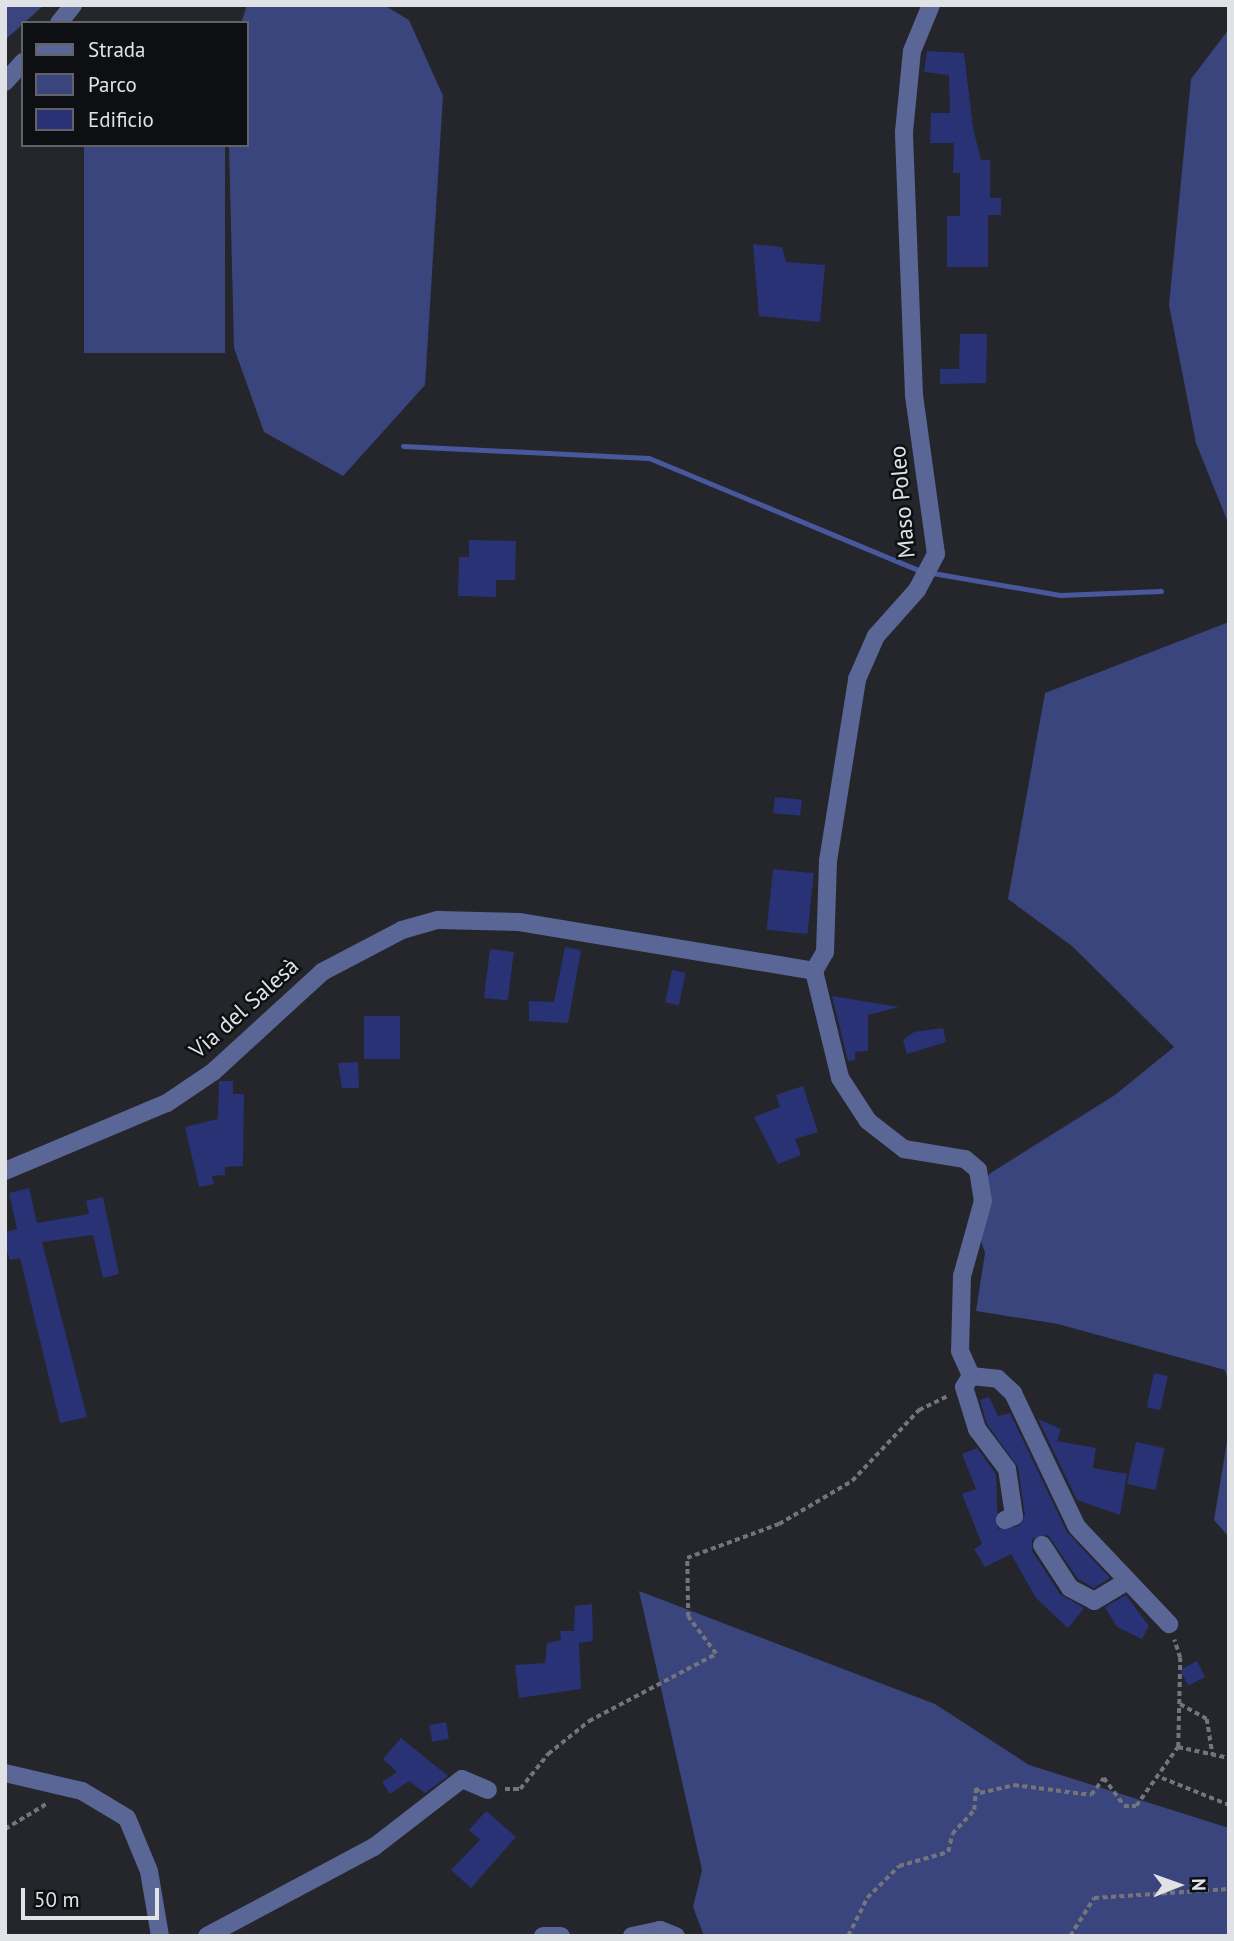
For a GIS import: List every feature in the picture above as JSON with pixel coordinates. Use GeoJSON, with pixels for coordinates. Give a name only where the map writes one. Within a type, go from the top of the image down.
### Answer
{"type":"FeatureCollection","features":[{"type":"Feature","properties":{"kind":"street"},"geometry":{"type":"LineString","coordinates":[[60,21],[72,5]]}},
{"type":"Feature","properties":{"kind":"street","name":"Maso Poleo"},"geometry":{"type":"LineString","coordinates":[[814,971],[825,952],[828,861],[857,679],[876,636],[927,575],[936,554],[914,395],[904,118],[912,51],[931,5]]}},
{"type":"Feature","properties":{"kind":"street"},"geometry":{"type":"LineString","coordinates":[[5,82],[21,64]]}},
{"type":"Feature","properties":{"kind":"street","name":"Via del Salesà"},"geometry":{"type":"LineString","coordinates":[[5,1171],[167,1102],[212,1072],[322,972],[402,930],[438,920],[519,922],[814,971]]}},
{"type":"Feature","properties":{"kind":"street"},"geometry":{"type":"LineString","coordinates":[[814,971],[840,1078],[868,1121],[904,1149],[965,1159],[978,1170],[983,1201],[961,1287],[960,1351],[977,1429],[1007,1468],[1014,1516],[1005,1520]]}},
{"type":"Feature","properties":{"kind":"street"},"geometry":{"type":"LineString","coordinates":[[968,1381],[998,1379],[1013,1393],[1060,1501],[1127,1581],[1169,1624]]}},
{"type":"Feature","properties":{"kind":"street"},"geometry":{"type":"LineString","coordinates":[[1042,1545],[1070,1588],[1094,1601],[1127,1581]]}},
{"type":"Feature","properties":{"kind":"street"},"geometry":{"type":"LineString","coordinates":[[5,1773],[82,1791],[127,1818],[149,1871],[160,1936]]}},
{"type":"Feature","properties":{"kind":"street"},"geometry":{"type":"LineString","coordinates":[[207,1936],[374,1847],[462,1779],[488,1790]]}},
{"type":"Feature","properties":{"kind":"street"},"geometry":{"type":"LineString","coordinates":[[632,1936],[660,1930],[676,1936]]}},
{"type":"Feature","properties":{"kind":"street"},"geometry":{"type":"LineString","coordinates":[[543,1936],[561,1936]]}},
{"type":"Feature","properties":{"kind":"path"},"geometry":{"type":"LineString","coordinates":[[488,1790],[520,1789],[548,1754],[589,1721],[716,1654],[688,1618],[687,1558],[779,1524],[852,1481],[919,1410],[968,1381]]}},
{"type":"Feature","properties":{"kind":"path"},"geometry":{"type":"LineString","coordinates":[[848,1936],[867,1898],[898,1866],[948,1852],[952,1834],[974,1810],[976,1787],[980,1793],[1014,1785],[1091,1795],[1104,1778],[1124,1806],[1136,1807],[1162,1778],[1178,1747],[1180,1658],[1169,1624]]}},
{"type":"Feature","properties":{"kind":"path"},"geometry":{"type":"LineString","coordinates":[[1180,1704],[1207,1719],[1213,1755]]}},
{"type":"Feature","properties":{"kind":"path"},"geometry":{"type":"LineString","coordinates":[[1178,1747],[1229,1758]]}},
{"type":"Feature","properties":{"kind":"path"},"geometry":{"type":"LineString","coordinates":[[1162,1778],[1229,1805]]}},
{"type":"Feature","properties":{"kind":"path"},"geometry":{"type":"LineString","coordinates":[[5,1829],[42,1803],[56,1802]]}},
{"type":"Feature","properties":{"kind":"path"},"geometry":{"type":"LineString","coordinates":[[1070,1936],[1094,1898],[1229,1889]]}},
{"type":"Feature","properties":{"kind":"green space"},"geometry":{"type":"Polygon","coordinates":[[[5,5],[44,5],[26,21],[21,21],[21,26],[5,40],[5,5]]]}},
{"type":"Feature","properties":{"kind":"green space"},"geometry":{"type":"Polygon","coordinates":[[[247,5],[384,5],[409,20],[443,96],[425,385],[343,476],[264,432],[234,348],[229,147],[248,147],[248,21],[242,21],[247,5]]]}},
{"type":"Feature","properties":{"kind":"green space"},"geometry":{"type":"Polygon","coordinates":[[[1229,29],[1229,525],[1196,443],[1169,305],[1191,79],[1229,29]]]}},
{"type":"Feature","properties":{"kind":"green space"},"geometry":{"type":"Polygon","coordinates":[[[84,147],[225,147],[225,353],[84,353],[84,147]]]}},
{"type":"Feature","properties":{"kind":"green space"},"geometry":{"type":"Polygon","coordinates":[[[1229,622],[1229,1383],[1225,1370],[1058,1324],[976,1311],[985,1253],[974,1220],[989,1174],[1115,1095],[1174,1047],[1072,946],[1008,899],[1045,693],[1229,622]]]}},
{"type":"Feature","properties":{"kind":"green space"},"geometry":{"type":"Polygon","coordinates":[[[1229,1430],[1229,1537],[1214,1520],[1229,1430]]]}},
{"type":"Feature","properties":{"kind":"green space"},"geometry":{"type":"Polygon","coordinates":[[[639,1591],[935,1704],[1029,1765],[1229,1828],[1229,1936],[704,1936],[693,1907],[702,1870],[639,1591]]]}},
{"type":"Feature","properties":{"kind":"building"},"geometry":{"type":"Polygon","coordinates":[[[927,51],[964,53],[973,128],[981,160],[990,160],[990,198],[1001,198],[1001,215],[988,215],[988,267],[947,267],[947,216],[960,216],[960,173],[953,173],[954,143],[930,143],[931,113],[950,113],[949,75],[924,72],[927,51]]]}},
{"type":"Feature","properties":{"kind":"building"},"geometry":{"type":"Polygon","coordinates":[[[753,244],[782,247],[786,262],[825,265],[820,322],[759,316],[753,244]]]}},
{"type":"Feature","properties":{"kind":"building"},"geometry":{"type":"Polygon","coordinates":[[[960,334],[987,334],[986,383],[940,384],[940,369],[959,369],[960,334]]]}},
{"type":"Feature","properties":{"kind":"building"},"geometry":{"type":"Polygon","coordinates":[[[469,540],[516,541],[515,580],[496,580],[496,597],[458,596],[459,557],[469,557],[469,540]]]}},
{"type":"Feature","properties":{"kind":"building"},"geometry":{"type":"Polygon","coordinates":[[[775,797],[802,800],[800,816],[773,813],[775,797]]]}},
{"type":"Feature","properties":{"kind":"building"},"geometry":{"type":"Polygon","coordinates":[[[773,869],[814,873],[807,934],[767,930],[773,869]]]}},
{"type":"Feature","properties":{"kind":"building"},"geometry":{"type":"Polygon","coordinates":[[[565,947],[581,950],[568,1023],[529,1021],[529,1001],[554,1002],[565,947]]]}},
{"type":"Feature","properties":{"kind":"building"},"geometry":{"type":"Polygon","coordinates":[[[490,949],[514,952],[508,1001],[484,998],[490,949]]]}},
{"type":"Feature","properties":{"kind":"building"},"geometry":{"type":"Polygon","coordinates":[[[672,970],[686,973],[679,1005],[665,1002],[672,970]]]}},
{"type":"Feature","properties":{"kind":"building"},"geometry":{"type":"Polygon","coordinates":[[[832,996],[899,1007],[868,1015],[868,1051],[855,1052],[855,1060],[848,1061],[832,996]]]}},
{"type":"Feature","properties":{"kind":"building"},"geometry":{"type":"Polygon","coordinates":[[[364,1016],[400,1016],[400,1059],[364,1059],[364,1016]]]}},
{"type":"Feature","properties":{"kind":"building"},"geometry":{"type":"Polygon","coordinates":[[[943,1028],[946,1042],[907,1054],[903,1040],[914,1032],[943,1028]]]}},
{"type":"Feature","properties":{"kind":"building"},"geometry":{"type":"Polygon","coordinates":[[[358,1062],[359,1088],[342,1088],[338,1063],[358,1062]]]}},
{"type":"Feature","properties":{"kind":"building"},"geometry":{"type":"Polygon","coordinates":[[[219,1081],[233,1081],[233,1094],[244,1094],[243,1166],[225,1167],[225,1175],[212,1176],[214,1184],[199,1187],[185,1127],[218,1119],[219,1081]]]}},
{"type":"Feature","properties":{"kind":"building"},"geometry":{"type":"Polygon","coordinates":[[[803,1086],[818,1132],[795,1139],[801,1155],[778,1164],[754,1117],[780,1107],[776,1095],[803,1086]]]}},
{"type":"Feature","properties":{"kind":"building"},"geometry":{"type":"Polygon","coordinates":[[[29,1188],[37,1223],[89,1214],[86,1201],[103,1197],[119,1274],[103,1278],[93,1235],[42,1242],[87,1417],[60,1423],[20,1258],[10,1260],[5,1246],[5,1232],[17,1229],[9,1193],[29,1188]]]}},
{"type":"Feature","properties":{"kind":"building"},"geometry":{"type":"Polygon","coordinates":[[[1154,1373],[1168,1376],[1160,1410],[1147,1407],[1154,1373]]]}},
{"type":"Feature","properties":{"kind":"building"},"geometry":{"type":"Polygon","coordinates":[[[989,1397],[998,1416],[1010,1413],[1067,1532],[1110,1578],[1094,1588],[1078,1579],[1048,1535],[1032,1539],[1032,1551],[1060,1594],[1084,1608],[1068,1628],[1036,1598],[1011,1554],[985,1567],[974,1549],[982,1544],[962,1494],[976,1489],[962,1454],[977,1448],[996,1474],[998,1529],[1019,1526],[1025,1515],[1018,1467],[987,1424],[980,1400],[989,1397]]]}},
{"type":"Feature","properties":{"kind":"building"},"geometry":{"type":"Polygon","coordinates":[[[1038,1419],[1061,1429],[1057,1441],[1096,1448],[1093,1468],[1127,1474],[1120,1515],[1077,1500],[1038,1419]]]}},
{"type":"Feature","properties":{"kind":"building"},"geometry":{"type":"Polygon","coordinates":[[[1136,1442],[1164,1448],[1155,1490],[1127,1484],[1136,1442]]]}},
{"type":"Feature","properties":{"kind":"building"},"geometry":{"type":"Polygon","coordinates":[[[1126,1595],[1149,1626],[1142,1639],[1117,1627],[1105,1607],[1126,1595]]]}},
{"type":"Feature","properties":{"kind":"building"},"geometry":{"type":"Polygon","coordinates":[[[592,1604],[593,1641],[579,1643],[581,1689],[519,1698],[515,1665],[545,1663],[547,1643],[561,1640],[560,1631],[574,1631],[575,1606],[592,1604]]]}},
{"type":"Feature","properties":{"kind":"building"},"geometry":{"type":"Polygon","coordinates":[[[1197,1661],[1205,1677],[1188,1686],[1180,1670],[1197,1661]]]}},
{"type":"Feature","properties":{"kind":"building"},"geometry":{"type":"Polygon","coordinates":[[[446,1722],[449,1739],[432,1742],[429,1725],[446,1722]]]}},
{"type":"Feature","properties":{"kind":"building"},"geometry":{"type":"Polygon","coordinates":[[[401,1738],[448,1776],[425,1793],[409,1781],[390,1794],[382,1782],[397,1772],[383,1759],[401,1738]]]}},
{"type":"Feature","properties":{"kind":"building"},"geometry":{"type":"Polygon","coordinates":[[[486,1811],[516,1837],[471,1888],[451,1870],[480,1840],[469,1830],[486,1811]]]}},
{"type":"Feature","properties":{"kind":"waterway"},"geometry":{"type":"LineString","coordinates":[[403,446],[649,458],[921,571],[1060,595],[1161,591]]}}]}
